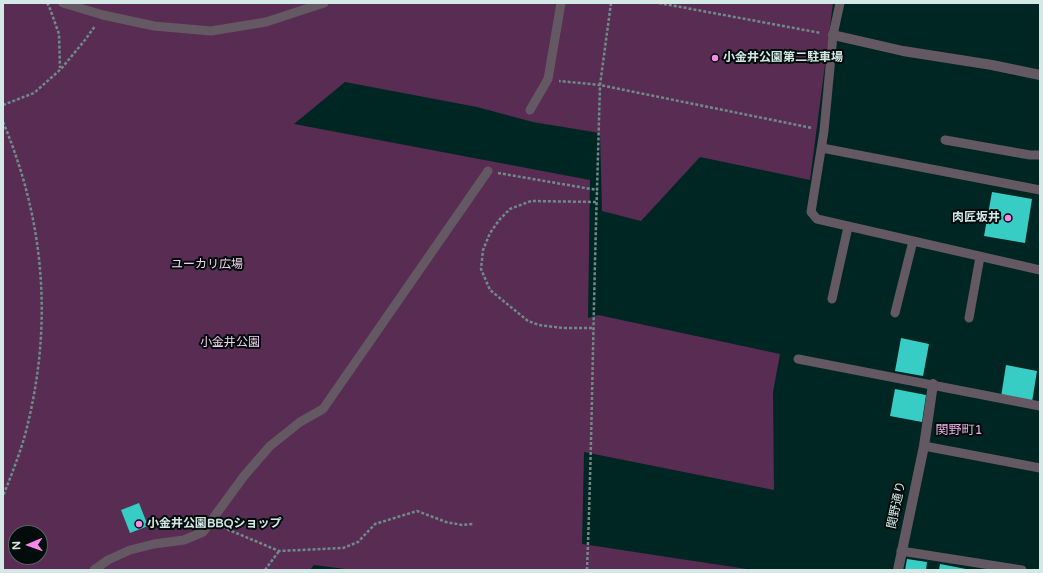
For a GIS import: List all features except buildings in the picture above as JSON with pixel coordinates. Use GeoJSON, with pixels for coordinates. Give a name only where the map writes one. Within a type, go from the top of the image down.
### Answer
{"type":"FeatureCollection","features":[{"type":"Feature","properties":{"kind":"street"},"geometry":{"type":"LineString","coordinates":[[833,35],[902,51],[992,65],[1040,75]]}},
{"type":"Feature","properties":{"kind":"street","name":"関野通り"},"geometry":{"type":"LineString","coordinates":[[898,570],[924,446],[933,384]]}},
{"type":"Feature","properties":{"kind":"lane"},"geometry":{"type":"LineString","coordinates":[[63,3],[103,15],[154,26],[211,31],[266,22],[324,3]]}},
{"type":"Feature","properties":{"kind":"lane"},"geometry":{"type":"LineString","coordinates":[[530,110],[548,80],[561,3]]}},
{"type":"Feature","properties":{"kind":"lane"},"geometry":{"type":"LineString","coordinates":[[840,3],[833,35],[822,148],[811,212],[817,219],[848,227],[913,241],[980,258],[1040,270]]}},
{"type":"Feature","properties":{"kind":"lane"},"geometry":{"type":"LineString","coordinates":[[945,140],[1030,155],[1040,155]]}},
{"type":"Feature","properties":{"kind":"lane"},"geometry":{"type":"LineString","coordinates":[[822,148],[1040,190]]}},
{"type":"Feature","properties":{"kind":"lane"},"geometry":{"type":"LineString","coordinates":[[94,570],[108,560],[130,550],[154,544],[184,540],[203,532],[244,476],[270,446],[300,422],[323,409],[488,171]]}},
{"type":"Feature","properties":{"kind":"lane"},"geometry":{"type":"LineString","coordinates":[[832,299],[848,227]]}},
{"type":"Feature","properties":{"kind":"lane"},"geometry":{"type":"LineString","coordinates":[[895,313],[913,241]]}},
{"type":"Feature","properties":{"kind":"lane"},"geometry":{"type":"LineString","coordinates":[[969,318],[980,258]]}},
{"type":"Feature","properties":{"kind":"lane"},"geometry":{"type":"LineString","coordinates":[[798,359],[1040,406]]}},
{"type":"Feature","properties":{"kind":"lane"},"geometry":{"type":"LineString","coordinates":[[924,446],[1040,468]]}},
{"type":"Feature","properties":{"kind":"lane"},"geometry":{"type":"LineString","coordinates":[[901,551],[1022,570]]}},
{"type":"Feature","properties":{"kind":"path"},"geometry":{"type":"LineString","coordinates":[[47,3],[59,34],[60,69]]}},
{"type":"Feature","properties":{"kind":"path"},"geometry":{"type":"LineString","coordinates":[[587,570],[592,432],[592,328],[600,85],[611,3]]}},
{"type":"Feature","properties":{"kind":"path"},"geometry":{"type":"LineString","coordinates":[[659,3],[833,35]]}},
{"type":"Feature","properties":{"kind":"path"},"geometry":{"type":"LineString","coordinates":[[3,105],[34,93],[60,69],[85,40],[103,15]]}},
{"type":"Feature","properties":{"kind":"path"},"geometry":{"type":"LineString","coordinates":[[548,80],[600,85],[824,131]]}},
{"type":"Feature","properties":{"kind":"path"},"geometry":{"type":"LineString","coordinates":[[3,122],[19,167],[28,198],[35,232],[41,274],[42,312],[41,344],[36,384],[24,436],[3,496]]}},
{"type":"Feature","properties":{"kind":"path"},"geometry":{"type":"LineString","coordinates":[[488,171],[597,190]]}},
{"type":"Feature","properties":{"kind":"path"},"geometry":{"type":"LineString","coordinates":[[592,328],[563,328],[539,325],[528,320],[490,290],[481,268],[483,250],[490,233],[500,219],[510,209],[531,201],[597,202]]}},
{"type":"Feature","properties":{"kind":"path"},"geometry":{"type":"LineString","coordinates":[[212,519],[229,530],[278,551],[343,548],[358,542],[375,524],[417,511],[446,522],[462,525],[472,524]]}},
{"type":"Feature","properties":{"kind":"path"},"geometry":{"type":"LineString","coordinates":[[265,570],[278,551]]}},
{"type":"Feature","properties":{"kind":"green space","name":"小金井公園"},"geometry":{"type":"Polygon","coordinates":[[[3,3],[833,3],[810,180],[700,157],[641,221],[602,211],[600,133],[533,122],[477,107],[345,82],[294,124],[590,180],[588,318],[598,315],[780,354],[773,392],[774,490],[584,452],[582,544],[753,570],[353,570],[314,565],[310,570],[3,570],[3,3]]]}},
{"type":"Feature","properties":{"kind":"place","name":"小金井公園第二駐車場"},"geometry":{"type":"Point","coordinates":[715,58]}},
{"type":"Feature","properties":{"kind":"place","name":"肉匠坂井"},"geometry":{"type":"Point","coordinates":[1008,218]}},
{"type":"Feature","properties":{"kind":"place","name":"小金井公園BBQショップ"},"geometry":{"type":"Point","coordinates":[139,524]}},
{"type":"Feature","properties":{"kind":"district","name":"関野町1"},"geometry":{"type":"Point","coordinates":[959,431]}},
{"type":"Feature","properties":{"kind":"park label","name":"ユーカリ広場"},"geometry":{"type":"Point","coordinates":[207,265]}}]}
